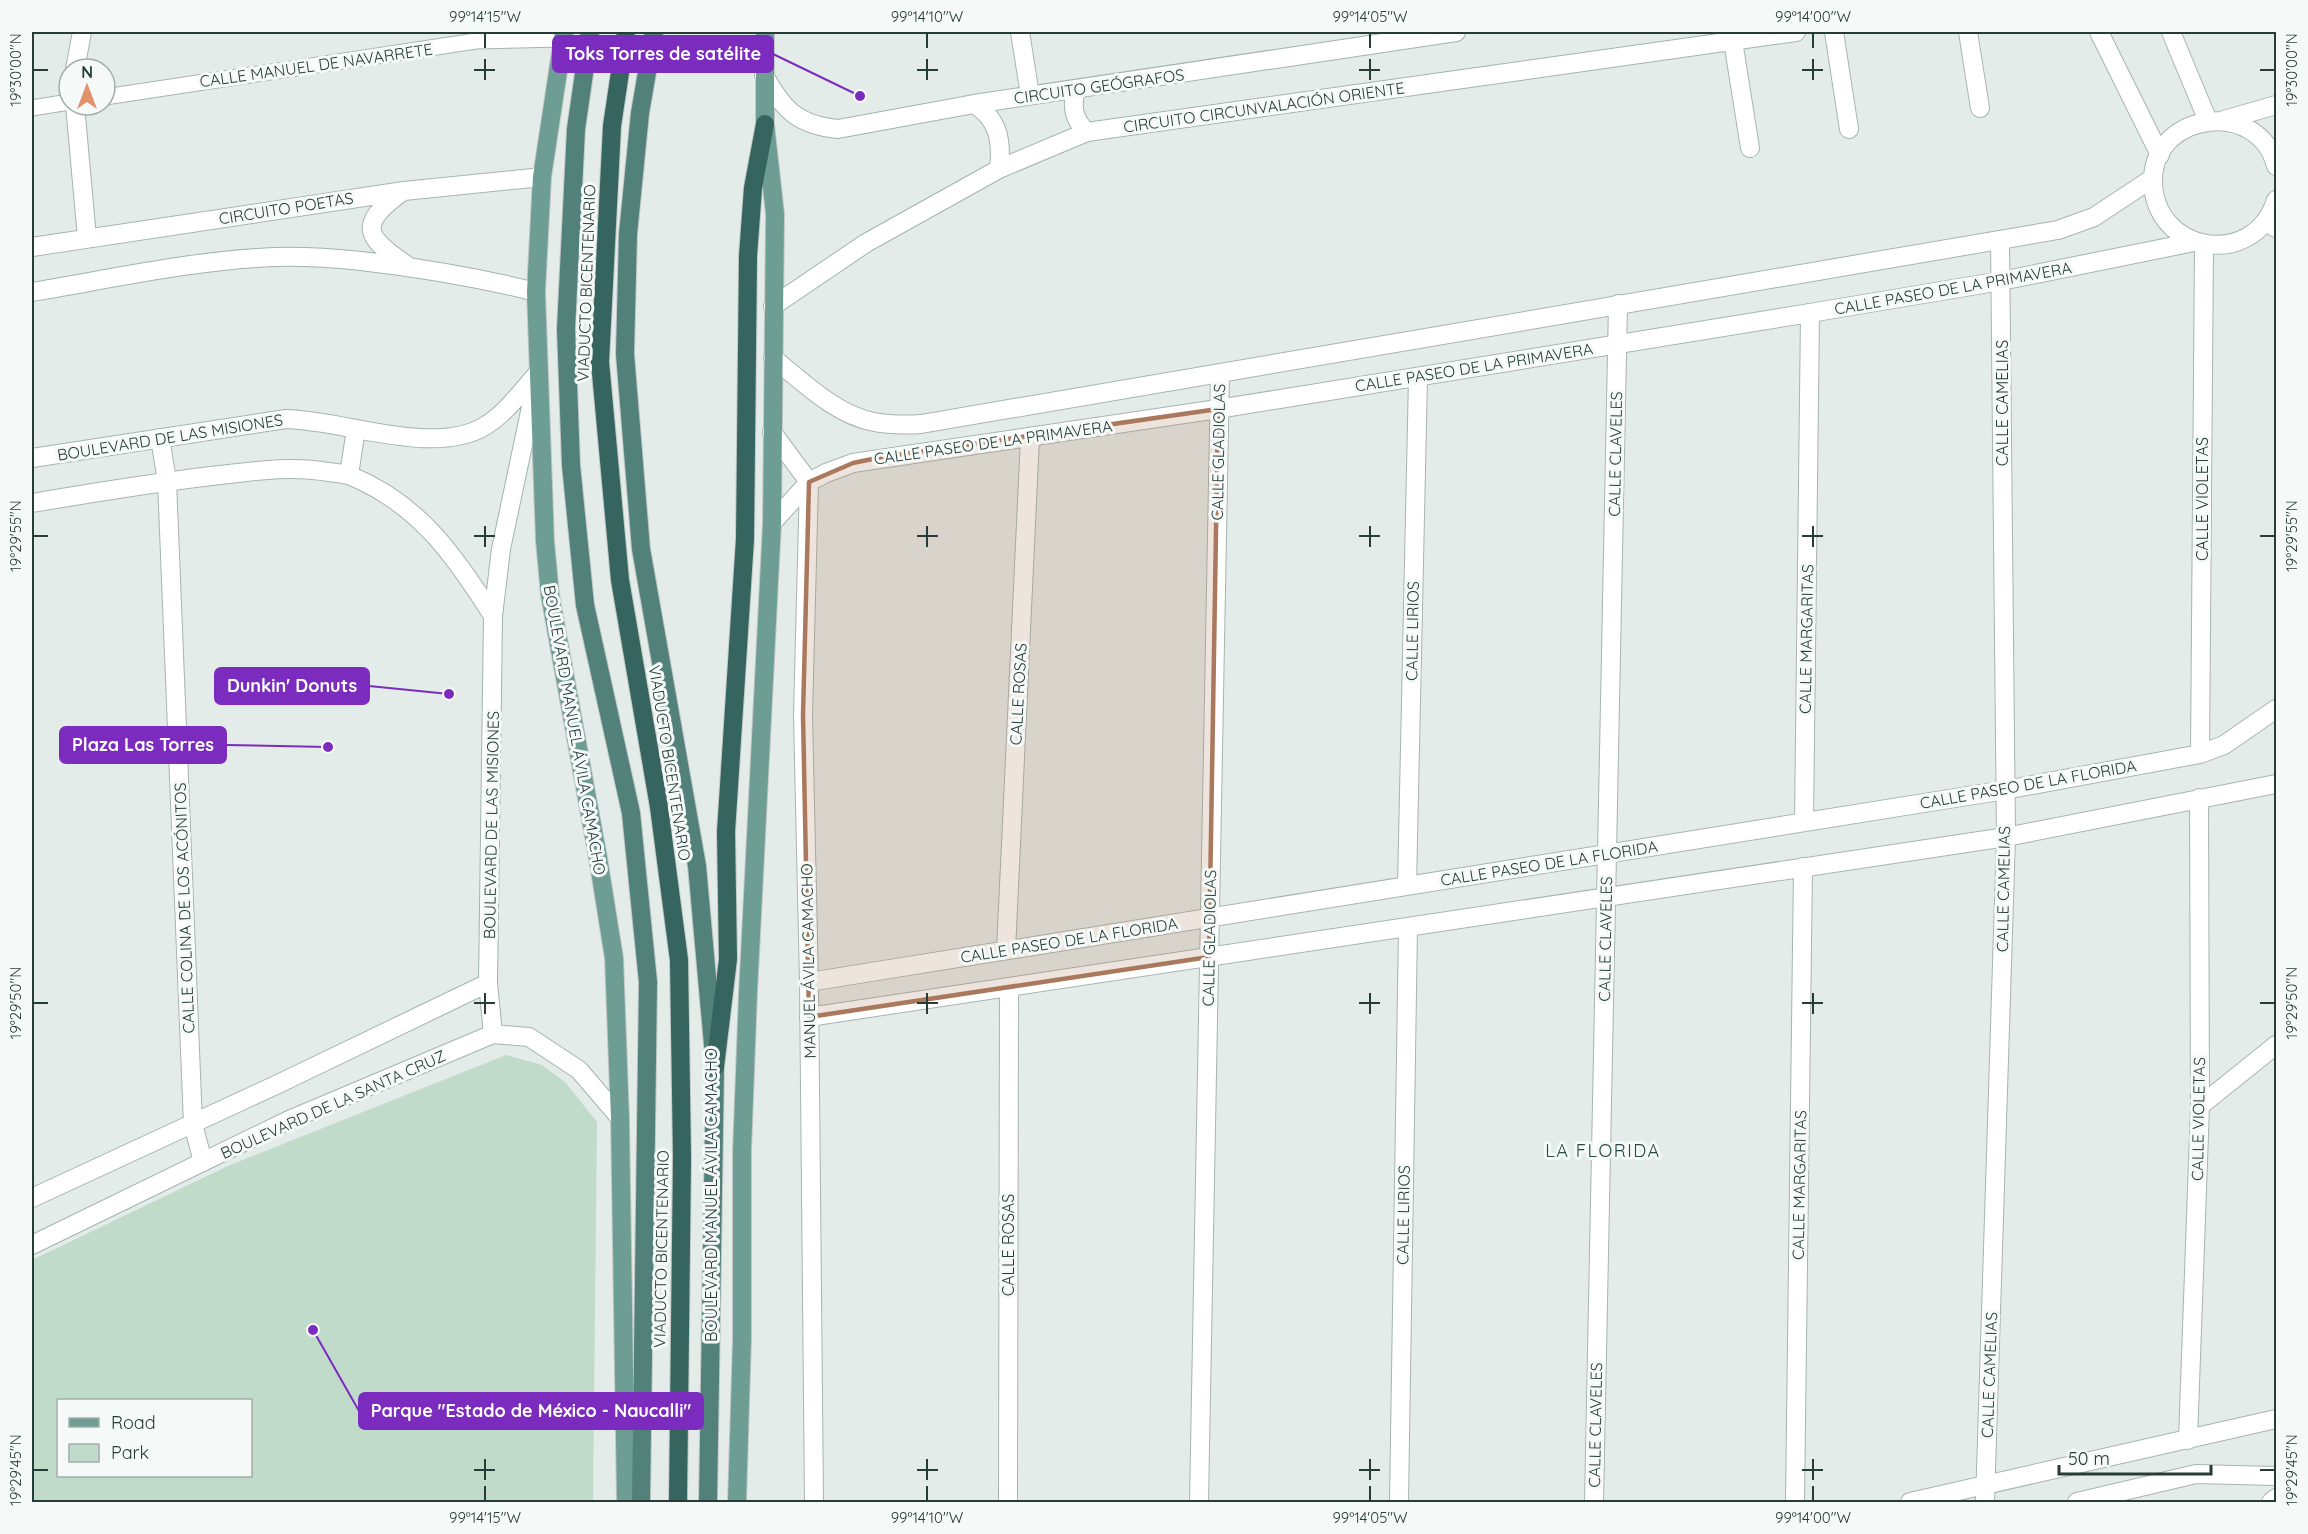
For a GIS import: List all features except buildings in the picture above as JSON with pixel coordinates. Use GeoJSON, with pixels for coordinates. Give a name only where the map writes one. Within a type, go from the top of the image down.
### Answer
{"type":"FeatureCollection","features":[{"type":"Feature","properties":{"kind":"highway","name":"BOULEVARD MANUEL ÁVILA CAMACHO"},"geometry":{"type":"LineString","coordinates":[[590,32],[576,129],[566,329],[571,465],[585,605],[631,813],[648,982],[640,1503]]}},
{"type":"Feature","properties":{"kind":"highway","name":"VIADUCTO BICENTENARIO"},"geometry":{"type":"LineString","coordinates":[[626,32],[612,126],[600,362],[620,580],[659,807],[679,960],[682,1158],[678,1503]]}},
{"type":"Feature","properties":{"kind":"highway","name":"BOULEVARD MANUEL ÁVILA CAMACHO"},"geometry":{"type":"LineString","coordinates":[[654,32],[640,113],[628,234],[625,354],[641,549],[697,866],[715,1067],[708,1503]]}},
{"type":"Feature","properties":{"kind":"highway"},"geometry":{"type":"LineString","coordinates":[[715,1067],[728,958],[726,832],[745,539],[748,256],[753,189],[765,124]]}},
{"type":"Feature","properties":{"kind":"main road","name":"BOULEVARD MANUEL ÁVILA CAMACHO"},"geometry":{"type":"LineString","coordinates":[[737,1503],[742,1339],[742,1151],[772,523],[775,214],[765,124],[765,32]]}},
{"type":"Feature","properties":{"kind":"main road","name":"BOULEVARD MANUEL ÁVILA CAMACHO"},"geometry":{"type":"LineString","coordinates":[[563,35],[542,177],[536,292],[545,541],[550,595],[614,957],[620,1118],[627,1503]]}},
{"type":"Feature","properties":{"kind":"street"},"geometry":{"type":"LineString","coordinates":[[77,57],[82,32]]}},
{"type":"Feature","properties":{"kind":"street"},"geometry":{"type":"LineString","coordinates":[[1020,32],[1030,95]]}},
{"type":"Feature","properties":{"kind":"street","name":"CIRCUITO GEÓGRAFOS"},"geometry":{"type":"LineString","coordinates":[[764,75],[777,97],[794,115],[818,127],[838,129],[1030,95],[1076,90],[1452,32]]}},
{"type":"Feature","properties":{"kind":"street","name":"CIRCUITO CIRCUNVALACIÓN ORIENTE"},"geometry":{"type":"LineString","coordinates":[[773,306],[866,243],[999,169],[1087,132],[1796,32]]}},
{"type":"Feature","properties":{"kind":"street"},"geometry":{"type":"LineString","coordinates":[[1834,32],[1849,129]]}},
{"type":"Feature","properties":{"kind":"street"},"geometry":{"type":"LineString","coordinates":[[1968,32],[1980,108]]}},
{"type":"Feature","properties":{"kind":"street"},"geometry":{"type":"LineString","coordinates":[[2099,32],[2160,155]]}},
{"type":"Feature","properties":{"kind":"street"},"geometry":{"type":"LineString","coordinates":[[2170,32],[2215,121],[2249,129],[2269,148],[2277,166]]}},
{"type":"Feature","properties":{"kind":"street","name":"CALLE MANUEL DE NAVARRETE"},"geometry":{"type":"LineString","coordinates":[[117,95],[476,36],[563,35]]}},
{"type":"Feature","properties":{"kind":"street"},"geometry":{"type":"LineString","coordinates":[[1733,41],[1750,148]]}},
{"type":"Feature","properties":{"kind":"street"},"geometry":{"type":"LineString","coordinates":[[1076,90],[1074,113],[1087,132]]}},
{"type":"Feature","properties":{"kind":"street"},"geometry":{"type":"LineString","coordinates":[[32,108],[57,104]]}},
{"type":"Feature","properties":{"kind":"street"},"geometry":{"type":"LineString","coordinates":[[974,104],[987,114],[997,128],[1001,146],[999,169]]}},
{"type":"Feature","properties":{"kind":"street"},"geometry":{"type":"LineString","coordinates":[[2199,243],[2176,231],[2163,217],[2155,198],[2153,178],[2160,155],[2180,132],[2193,125],[2277,105]]}},
{"type":"Feature","properties":{"kind":"street"},"geometry":{"type":"LineString","coordinates":[[76,117],[87,238]]}},
{"type":"Feature","properties":{"kind":"street","name":"CIRCUITO POETAS"},"geometry":{"type":"LineString","coordinates":[[32,246],[404,190],[542,177]]}},
{"type":"Feature","properties":{"kind":"street","name":"CALLE PASEO DE LA PRIMAVERA"},"geometry":{"type":"LineString","coordinates":[[773,358],[817,393],[843,410],[872,422],[897,425],[921,424],[2058,230],[2094,217],[2153,178]]}},
{"type":"Feature","properties":{"kind":"street"},"geometry":{"type":"LineString","coordinates":[[404,190],[377,211],[372,230],[378,245],[408,266]]}},
{"type":"Feature","properties":{"kind":"street"},"geometry":{"type":"LineString","coordinates":[[2271,225],[2277,200]]}},
{"type":"Feature","properties":{"kind":"street","name":"CALLE PASEO DE LA PRIMAVERA"},"geometry":{"type":"LineString","coordinates":[[772,523],[809,482],[853,463],[1218,409],[1810,313],[2001,281],[2199,243],[2221,246],[2238,242],[2271,225]]}},
{"type":"Feature","properties":{"kind":"street","name":"CALLE CAMELIAS"},"geometry":{"type":"LineString","coordinates":[[1985,1495],[2006,837],[2000,240]]}},
{"type":"Feature","properties":{"kind":"street","name":"CALLE VIOLETAS"},"geometry":{"type":"LineString","coordinates":[[2199,243],[2200,754]]}},
{"type":"Feature","properties":{"kind":"street"},"geometry":{"type":"LineString","coordinates":[[32,291],[234,260],[318,257],[468,275],[536,292]]}},
{"type":"Feature","properties":{"kind":"street","name":"CALLE CLAVELES"},"geometry":{"type":"LineString","coordinates":[[1594,1503],[1618,304]]}},
{"type":"Feature","properties":{"kind":"street","name":"CALLE MARGARITAS"},"geometry":{"type":"LineString","coordinates":[[1804,822],[1810,313]]}},
{"type":"Feature","properties":{"kind":"street","name":"BOULEVARD DE LAS MISIONES"},"geometry":{"type":"LineString","coordinates":[[32,458],[286,419],[310,419],[356,429],[428,439],[459,436],[483,427],[501,414],[538,372]]}},
{"type":"Feature","properties":{"kind":"street","name":"BOULEVARD DE LAS MISIONES"},"geometry":{"type":"LineString","coordinates":[[494,1034],[488,983],[494,616],[501,549],[538,372]]}},
{"type":"Feature","properties":{"kind":"street","name":"CALLE GLADIOLAS"},"geometry":{"type":"LineString","coordinates":[[1199,1503],[1220,374]]}},
{"type":"Feature","properties":{"kind":"street","name":"CALLE LIRIOS"},"geometry":{"type":"LineString","coordinates":[[1407,886],[1418,377]]}},
{"type":"Feature","properties":{"kind":"street"},"geometry":{"type":"LineString","coordinates":[[349,475],[356,429]]}},
{"type":"Feature","properties":{"kind":"street"},"geometry":{"type":"LineString","coordinates":[[772,432],[809,482]]}},
{"type":"Feature","properties":{"kind":"street","name":"CALLE COLINA DE LOS ACÓNITOS"},"geometry":{"type":"LineString","coordinates":[[160,438],[167,481],[193,1124],[203,1162]]}},
{"type":"Feature","properties":{"kind":"street","name":"CALLE ROSAS"},"geometry":{"type":"LineString","coordinates":[[1006,950],[1030,438]]}},
{"type":"Feature","properties":{"kind":"street"},"geometry":{"type":"LineString","coordinates":[[32,503],[167,481],[282,468],[309,468],[349,475],[397,501],[418,517],[459,563],[494,616]]}},
{"type":"Feature","properties":{"kind":"street","name":"MANUEL ÁVILA CAMACHO"},"geometry":{"type":"LineString","coordinates":[[809,482],[803,714],[809,982],[814,1503]]}},
{"type":"Feature","properties":{"kind":"street","name":"CALLE PASEO DE LA FLORIDA"},"geometry":{"type":"LineString","coordinates":[[809,982],[2005,790],[2200,754],[2224,745],[2277,709]]}},
{"type":"Feature","properties":{"kind":"street"},"geometry":{"type":"LineString","coordinates":[[809,1017],[2006,837],[2277,784]]}},
{"type":"Feature","properties":{"kind":"street","name":"CALLE VIOLETAS"},"geometry":{"type":"LineString","coordinates":[[2188,1440],[2200,1106],[2199,798]]}},
{"type":"Feature","properties":{"kind":"street","name":"CALLE MARGARITAS"},"geometry":{"type":"LineString","coordinates":[[1796,1503],[1803,867]]}},
{"type":"Feature","properties":{"kind":"street","name":"CALLE LIRIOS"},"geometry":{"type":"LineString","coordinates":[[1399,1503],[1408,927]]}},
{"type":"Feature","properties":{"kind":"street"},"geometry":{"type":"LineString","coordinates":[[32,1198],[488,983]]}},
{"type":"Feature","properties":{"kind":"street","name":"CALLE ROSAS"},"geometry":{"type":"LineString","coordinates":[[1008,1503],[1009,987]]}},
{"type":"Feature","properties":{"kind":"street","name":"BOULEVARD DE LA SANTA CRUZ"},"geometry":{"type":"LineString","coordinates":[[32,1245],[289,1120],[494,1034],[530,1037],[579,1070],[620,1118]]}},
{"type":"Feature","properties":{"kind":"street"},"geometry":{"type":"LineString","coordinates":[[2200,1106],[2277,1046]]}},
{"type":"Feature","properties":{"kind":"street"},"geometry":{"type":"LineString","coordinates":[[1910,1503],[1985,1495],[2188,1440],[2277,1419]]}},
{"type":"Feature","properties":{"kind":"street"},"geometry":{"type":"LineString","coordinates":[[2077,1503],[2196,1474],[2277,1476]]}},
{"type":"Feature","properties":{"kind":"street"},"geometry":{"type":"LineString","coordinates":[[2271,1503],[2277,1498]]}},
{"type":"Feature","properties":{"kind":"highlighted area"},"geometry":{"type":"Polygon","coordinates":[[[1218,409],[1209,957],[809,1017],[803,715],[809,482],[853,463],[882,457],[1218,409]]]}},
{"type":"Feature","properties":{"kind":"green space"},"geometry":{"type":"Polygon","coordinates":[[[506,1055],[542,1065],[565,1082],[597,1122],[593,1502],[32,1502],[32,1260],[230,1165],[506,1055]]]}},
{"type":"Feature","properties":{"kind":"place","name":"Toks Torres de satélite"},"geometry":{"type":"Point","coordinates":[860,96]}},
{"type":"Feature","properties":{"kind":"place","name":"Dunkin' Donuts"},"geometry":{"type":"Point","coordinates":[449,694]}},
{"type":"Feature","properties":{"kind":"place","name":"Plaza Las Torres"},"geometry":{"type":"Point","coordinates":[328,747]}},
{"type":"Feature","properties":{"kind":"place","name":"Parque \"Estado de México - Naucalli\""},"geometry":{"type":"Point","coordinates":[313,1330]}},
{"type":"Feature","properties":{"kind":"district","name":"LA FLORIDA"},"geometry":{"type":"Point","coordinates":[1603,1151]}}]}
